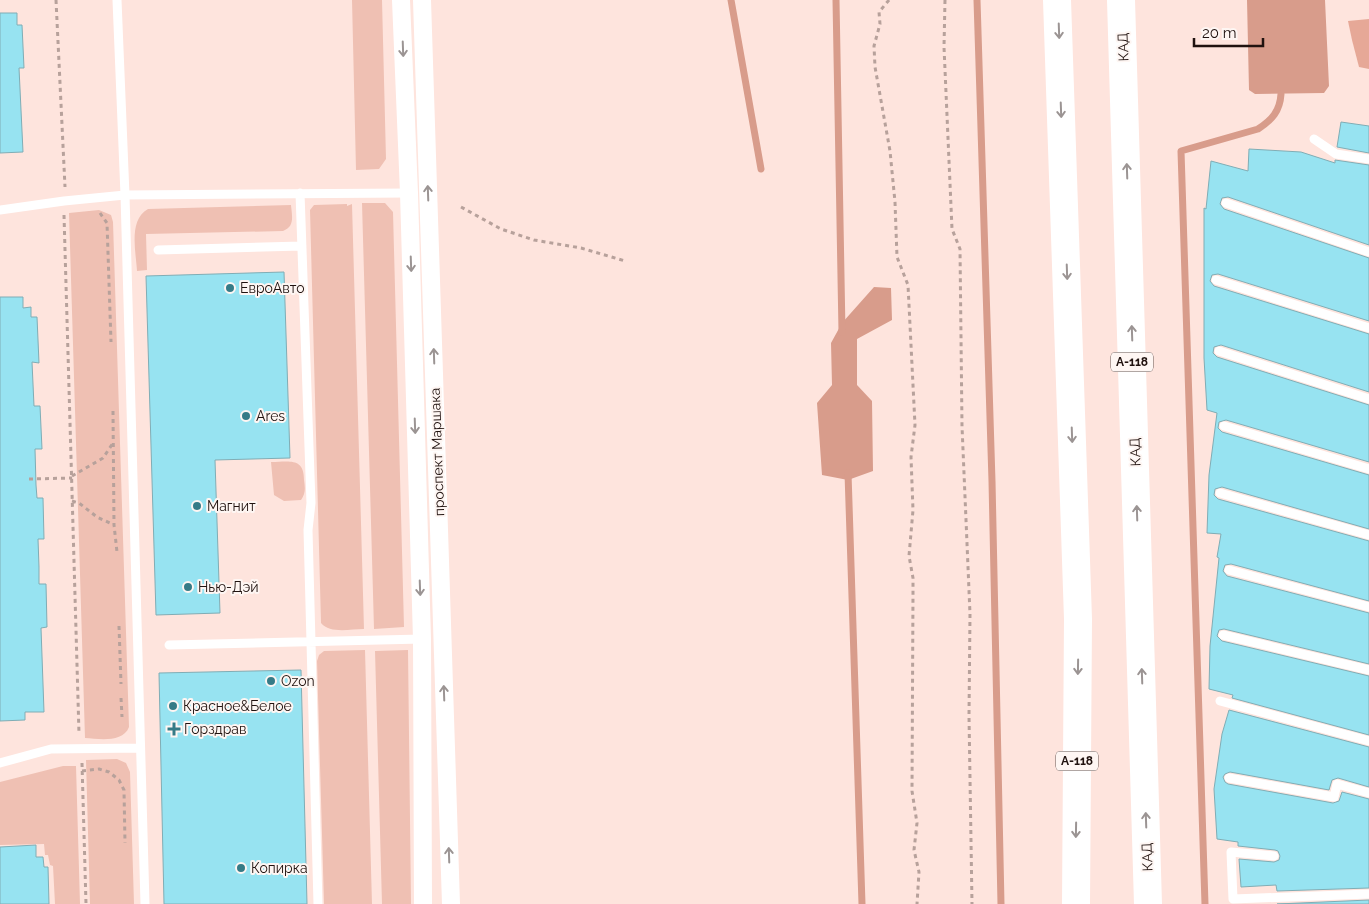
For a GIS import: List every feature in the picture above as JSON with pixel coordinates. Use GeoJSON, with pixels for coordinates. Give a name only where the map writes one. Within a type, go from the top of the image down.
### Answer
{"type":"FeatureCollection","features":[{"type":"Feature","properties":{"kind":"highway","name":"А-118"},"geometry":{"type":"LineString","coordinates":[[1058,0],[1078,619],[1076,904]]}},
{"type":"Feature","properties":{"kind":"highway","name":"КАД"},"geometry":{"type":"LineString","coordinates":[[1121,0],[1148,904]]}},
{"type":"Feature","properties":{"kind":"street","name":"проспект Маршака"},"geometry":{"type":"LineString","coordinates":[[401,0],[409,193],[422,639],[423,904]]}},
{"type":"Feature","properties":{"kind":"street","name":"проспект Маршака"},"geometry":{"type":"LineString","coordinates":[[422,0],[451,904]]}},
{"type":"Feature","properties":{"kind":"lane"},"geometry":{"type":"LineString","coordinates":[[117,0],[125,195],[145,904]]}},
{"type":"Feature","properties":{"kind":"lane"},"geometry":{"type":"LineString","coordinates":[[1314,139],[1336,154],[1369,159]]}},
{"type":"Feature","properties":{"kind":"lane"},"geometry":{"type":"LineString","coordinates":[[300,193],[311,503],[308,530],[318,904]]}},
{"type":"Feature","properties":{"kind":"lane"},"geometry":{"type":"LineString","coordinates":[[0,210],[125,195],[409,193]]}},
{"type":"Feature","properties":{"kind":"lane"},"geometry":{"type":"LineString","coordinates":[[1226,203],[1369,252]]}},
{"type":"Feature","properties":{"kind":"lane"},"geometry":{"type":"LineString","coordinates":[[158,250],[302,246]]}},
{"type":"Feature","properties":{"kind":"lane"},"geometry":{"type":"LineString","coordinates":[[1216,280],[1369,328]]}},
{"type":"Feature","properties":{"kind":"lane"},"geometry":{"type":"LineString","coordinates":[[1218,351],[1369,399]]}},
{"type":"Feature","properties":{"kind":"lane"},"geometry":{"type":"LineString","coordinates":[[1224,426],[1369,468]]}},
{"type":"Feature","properties":{"kind":"lane"},"geometry":{"type":"LineString","coordinates":[[1220,493],[1369,535]]}},
{"type":"Feature","properties":{"kind":"lane"},"geometry":{"type":"LineString","coordinates":[[1229,570],[1369,608]]}},
{"type":"Feature","properties":{"kind":"lane"},"geometry":{"type":"LineString","coordinates":[[1224,635],[1369,670]]}},
{"type":"Feature","properties":{"kind":"lane"},"geometry":{"type":"LineString","coordinates":[[169,645],[422,639]]}},
{"type":"Feature","properties":{"kind":"lane"},"geometry":{"type":"LineString","coordinates":[[1220,701],[1369,741]]}},
{"type":"Feature","properties":{"kind":"lane"},"geometry":{"type":"LineString","coordinates":[[0,763],[51,749],[140,748]]}},
{"type":"Feature","properties":{"kind":"lane"},"geometry":{"type":"LineString","coordinates":[[1229,778],[1334,797],[1336,784],[1369,794]]}},
{"type":"Feature","properties":{"kind":"lane"},"geometry":{"type":"LineString","coordinates":[[1274,856],[1230,852],[1233,899],[1369,894]]}},
{"type":"Feature","properties":{"kind":"path"},"geometry":{"type":"LineString","coordinates":[[56,0],[86,904]]}},
{"type":"Feature","properties":{"kind":"path"},"geometry":{"type":"LineString","coordinates":[[889,0],[879,12],[880,24],[874,46],[875,67],[890,151],[895,202],[897,257],[908,285],[915,416],[911,457],[913,510],[909,556],[913,586],[912,791],[917,823],[914,850],[919,872],[917,904]]}},
{"type":"Feature","properties":{"kind":"path"},"geometry":{"type":"LineString","coordinates":[[945,0],[944,47],[952,229],[960,249],[962,426],[970,614],[968,716],[972,904]]}},
{"type":"Feature","properties":{"kind":"path"},"geometry":{"type":"LineString","coordinates":[[99,197],[98,210],[106,223],[111,343]]}},
{"type":"Feature","properties":{"kind":"path"},"geometry":{"type":"LineString","coordinates":[[461,207],[501,228],[534,240],[581,248],[625,261]]}},
{"type":"Feature","properties":{"kind":"path"},"geometry":{"type":"LineString","coordinates":[[113,405],[114,525],[118,560]]}},
{"type":"Feature","properties":{"kind":"path"},"geometry":{"type":"LineString","coordinates":[[29,480],[72,477],[103,458],[114,442]]}},
{"type":"Feature","properties":{"kind":"path"},"geometry":{"type":"LineString","coordinates":[[72,501],[80,503],[97,517],[114,525]]}},
{"type":"Feature","properties":{"kind":"path"},"geometry":{"type":"LineString","coordinates":[[120,623],[118,640],[121,688]]}},
{"type":"Feature","properties":{"kind":"path"},"geometry":{"type":"LineString","coordinates":[[122,697],[122,718],[127,731],[128,749]]}},
{"type":"Feature","properties":{"kind":"path"},"geometry":{"type":"LineString","coordinates":[[82,771],[99,769],[109,772],[119,780],[124,790],[126,845]]}},
{"type":"Feature","properties":{"kind":"shaded area"},"geometry":{"type":"Polygon","coordinates":[[[352,0],[382,0],[386,159],[379,169],[356,170],[352,0]]]}},
{"type":"Feature","properties":{"kind":"shaded area"},"geometry":{"type":"Polygon","coordinates":[[[1247,0],[1325,0],[1329,86],[1324,93],[1255,94],[1249,90],[1247,0]]]}},
{"type":"Feature","properties":{"kind":"shaded area"},"geometry":{"type":"Polygon","coordinates":[[[1369,19],[1369,69],[1359,67],[1348,21],[1369,19]]]}},
{"type":"Feature","properties":{"kind":"shaded area"},"geometry":{"type":"Polygon","coordinates":[[[362,203],[385,203],[393,212],[404,627],[374,629],[362,203]]]}},
{"type":"Feature","properties":{"kind":"shaded area"},"geometry":{"type":"Polygon","coordinates":[[[347,204],[347,206],[352,204],[364,629],[335,630],[321,623],[310,210],[314,205],[347,204]]]}},
{"type":"Feature","properties":{"kind":"shaded area"},"geometry":{"type":"Polygon","coordinates":[[[291,205],[291,224],[283,231],[146,234],[147,270],[137,271],[135,228],[142,214],[148,209],[291,205]]]}},
{"type":"Feature","properties":{"kind":"shaded area"},"geometry":{"type":"Polygon","coordinates":[[[99,210],[111,215],[113,222],[129,727],[122,736],[110,739],[85,738],[69,213],[99,210]]]}},
{"type":"Feature","properties":{"kind":"shaded area"},"geometry":{"type":"Polygon","coordinates":[[[874,287],[891,288],[892,320],[857,339],[857,385],[872,401],[873,471],[848,480],[822,475],[817,403],[832,385],[831,343],[842,323],[874,287]]]}},
{"type":"Feature","properties":{"kind":"shaded area"},"geometry":{"type":"Polygon","coordinates":[[[271,462],[294,462],[301,467],[305,488],[301,500],[284,501],[274,495],[271,462]]]}},
{"type":"Feature","properties":{"kind":"shaded area"},"geometry":{"type":"Polygon","coordinates":[[[365,650],[372,904],[324,904],[317,661],[319,655],[324,651],[365,650]]]}},
{"type":"Feature","properties":{"kind":"shaded area"},"geometry":{"type":"Polygon","coordinates":[[[408,650],[411,904],[382,904],[375,651],[408,650]]]}},
{"type":"Feature","properties":{"kind":"shaded area"},"geometry":{"type":"Polygon","coordinates":[[[117,759],[126,763],[130,772],[134,904],[90,904],[86,760],[117,759]]]}},
{"type":"Feature","properties":{"kind":"shaded area"},"geometry":{"type":"Polygon","coordinates":[[[63,766],[76,766],[80,904],[55,904],[53,866],[50,865],[48,855],[45,855],[44,844],[0,845],[0,782],[63,766]]]}},
{"type":"Feature","properties":{"kind":"building"},"geometry":{"type":"Polygon","coordinates":[[[0,13],[17,13],[17,25],[22,25],[24,68],[19,68],[23,152],[0,153],[0,13]]]}},
{"type":"Feature","properties":{"kind":"building"},"geometry":{"type":"Polygon","coordinates":[[[1341,122],[1369,126],[1369,153],[1337,147],[1341,122]]]}},
{"type":"Feature","properties":{"kind":"building"},"geometry":{"type":"Polygon","coordinates":[[[1249,149],[1301,152],[1335,163],[1335,160],[1369,165],[1369,245],[1228,197],[1222,198],[1220,204],[1224,209],[1369,258],[1369,321],[1218,274],[1212,275],[1210,281],[1214,286],[1369,334],[1369,392],[1221,345],[1214,347],[1213,353],[1217,357],[1369,405],[1369,462],[1226,420],[1219,422],[1218,428],[1222,432],[1369,475],[1369,529],[1222,487],[1215,489],[1214,495],[1218,499],[1369,541],[1369,601],[1231,564],[1225,565],[1223,571],[1227,576],[1369,613],[1369,664],[1224,629],[1219,630],[1217,636],[1222,641],[1369,676],[1369,735],[1232,698],[1233,695],[1209,689],[1210,646],[1219,558],[1217,557],[1221,534],[1207,533],[1209,475],[1217,413],[1207,410],[1204,358],[1204,208],[1206,209],[1211,161],[1248,171],[1249,149]]]}},
{"type":"Feature","properties":{"kind":"building"},"geometry":{"type":"Polygon","coordinates":[[[284,272],[290,458],[215,460],[220,613],[156,615],[146,276],[284,272]]]}},
{"type":"Feature","properties":{"kind":"building"},"geometry":{"type":"Polygon","coordinates":[[[0,297],[23,297],[23,308],[31,307],[31,317],[37,317],[39,363],[32,362],[34,406],[40,406],[42,449],[35,449],[36,485],[37,498],[43,498],[44,539],[38,539],[39,584],[46,584],[47,627],[41,628],[44,712],[25,712],[25,720],[0,721],[0,297]]]}},
{"type":"Feature","properties":{"kind":"building"},"geometry":{"type":"Polygon","coordinates":[[[301,670],[307,904],[164,904],[159,673],[301,670]]]}},
{"type":"Feature","properties":{"kind":"building"},"geometry":{"type":"Polygon","coordinates":[[[1229,710],[1369,747],[1369,787],[1338,778],[1332,780],[1329,790],[1230,772],[1223,777],[1228,784],[1333,803],[1339,801],[1342,792],[1369,799],[1369,888],[1277,891],[1276,885],[1241,887],[1239,859],[1274,862],[1279,860],[1280,856],[1278,851],[1275,850],[1238,846],[1238,842],[1217,839],[1214,789],[1222,734],[1229,710]]]}},
{"type":"Feature","properties":{"kind":"building"},"geometry":{"type":"Polygon","coordinates":[[[36,845],[36,857],[43,857],[44,867],[48,867],[49,904],[0,904],[0,847],[36,845]]]}},
{"type":"Feature","properties":{"kind":"building"},"geometry":{"type":"Polygon","coordinates":[[[1369,900],[1369,904],[1277,904],[1369,900]]]}},
{"type":"Feature","properties":{"kind":"waterway"},"geometry":{"type":"LineString","coordinates":[[731,0],[761,169]]}},
{"type":"Feature","properties":{"kind":"waterway"},"geometry":{"type":"LineString","coordinates":[[836,0],[842,332]]}},
{"type":"Feature","properties":{"kind":"waterway"},"geometry":{"type":"LineString","coordinates":[[977,0],[992,481],[1001,904]]}},
{"type":"Feature","properties":{"kind":"waterway"},"geometry":{"type":"LineString","coordinates":[[1205,904],[1181,151],[1258,129],[1277,110],[1281,94]]}},
{"type":"Feature","properties":{"kind":"waterway"},"geometry":{"type":"LineString","coordinates":[[848,473],[862,904]]}},
{"type":"Feature","properties":{"kind":"place","name":"ЕвроАвто"},"geometry":{"type":"Point","coordinates":[230,288]}},
{"type":"Feature","properties":{"kind":"place","name":"Ares"},"geometry":{"type":"Point","coordinates":[246,416]}},
{"type":"Feature","properties":{"kind":"place","name":"Магнит"},"geometry":{"type":"Point","coordinates":[197,506]}},
{"type":"Feature","properties":{"kind":"place","name":"Нью-Дэй"},"geometry":{"type":"Point","coordinates":[188,587]}},
{"type":"Feature","properties":{"kind":"place","name":"Ozon"},"geometry":{"type":"Point","coordinates":[271,681]}},
{"type":"Feature","properties":{"kind":"place","name":"Красное&Белое"},"geometry":{"type":"Point","coordinates":[173,706]}},
{"type":"Feature","properties":{"kind":"place","name":"Горздрав"},"geometry":{"type":"Point","coordinates":[174,729]}},
{"type":"Feature","properties":{"kind":"place","name":"Копирка"},"geometry":{"type":"Point","coordinates":[241,868]}}]}
